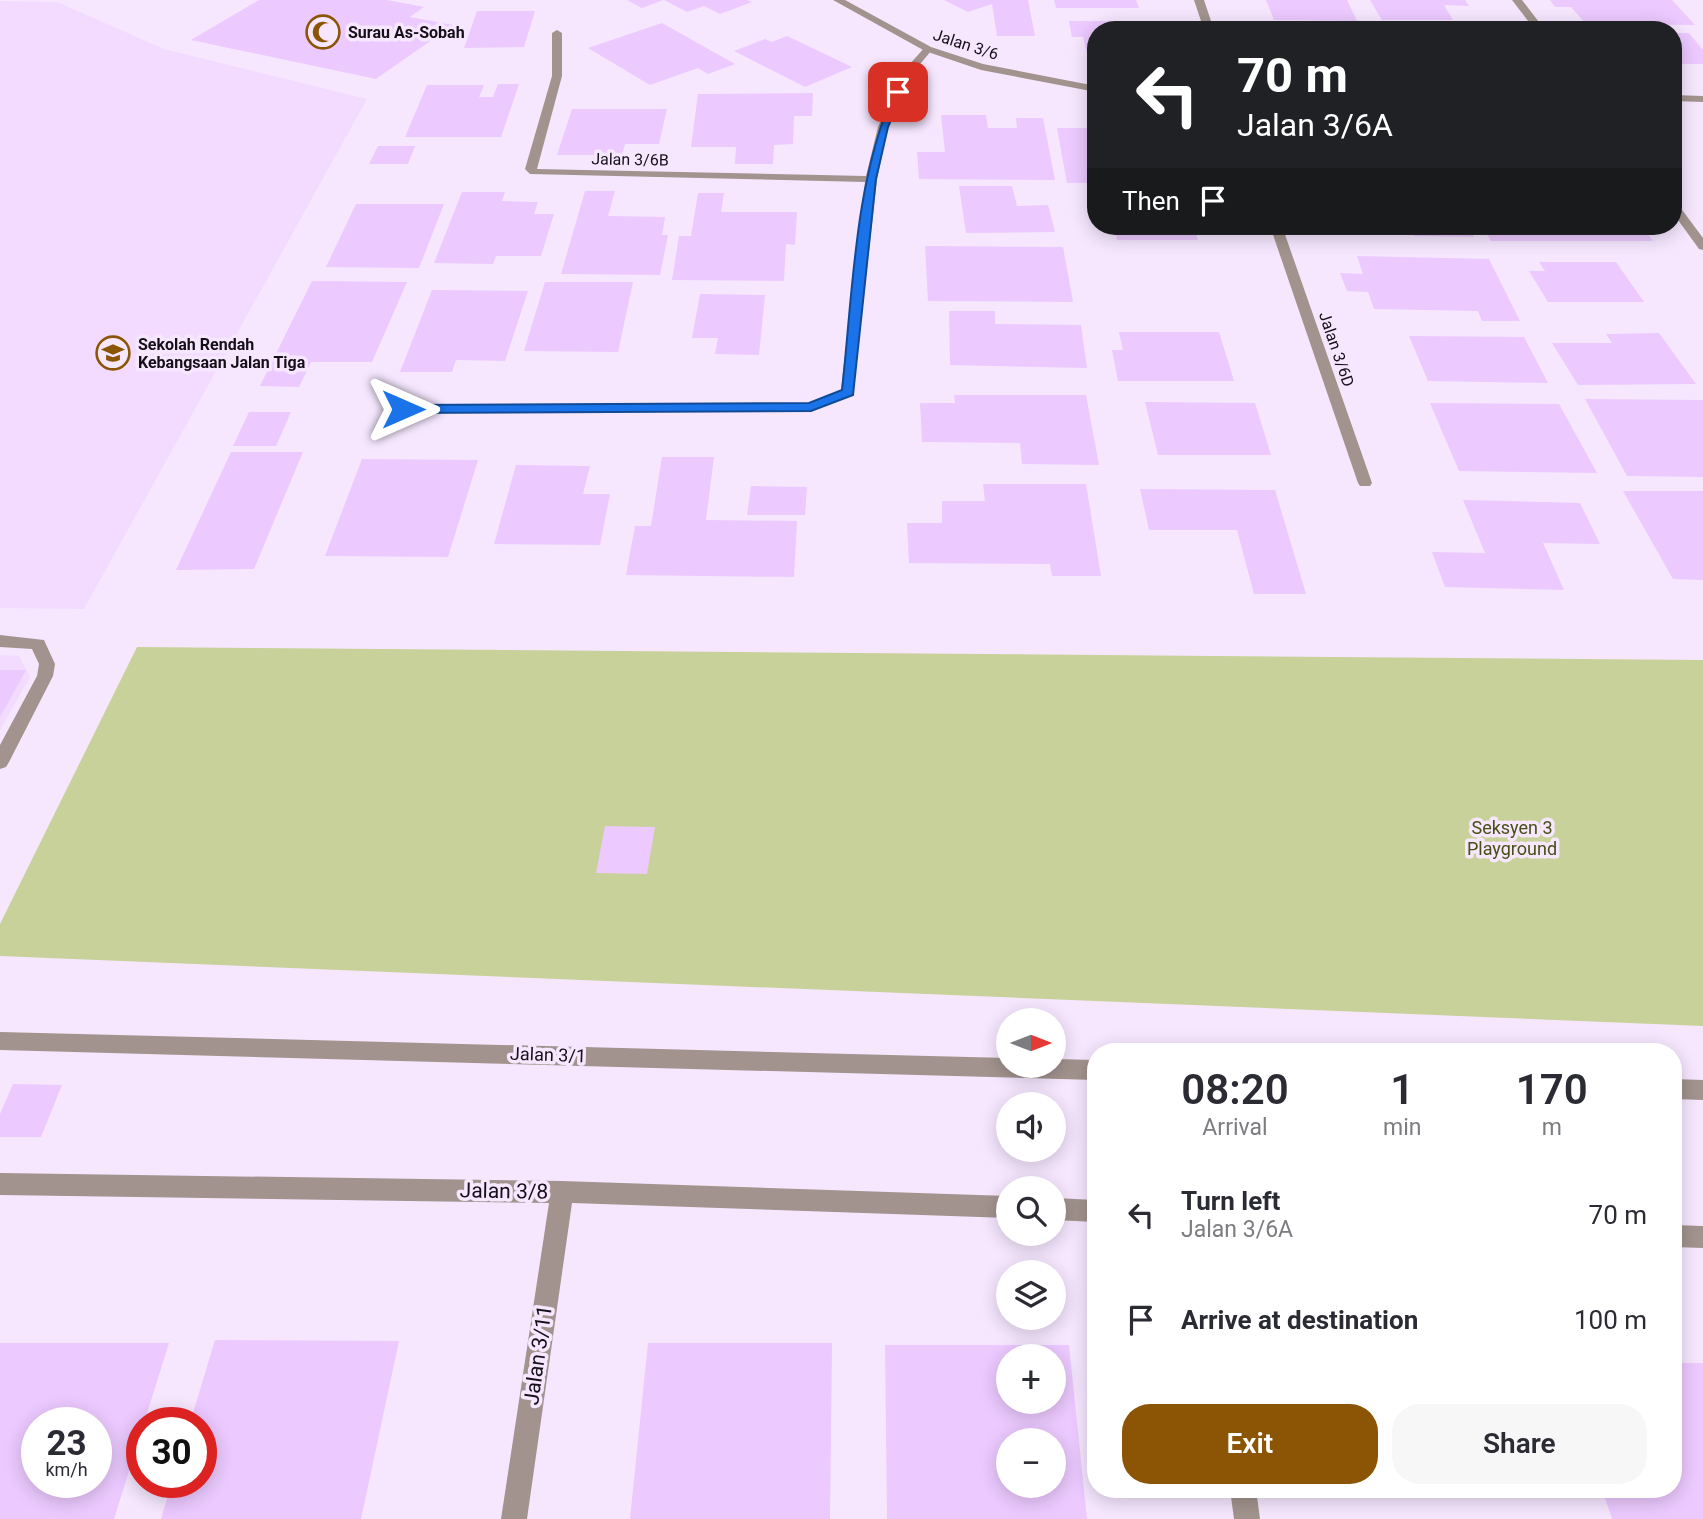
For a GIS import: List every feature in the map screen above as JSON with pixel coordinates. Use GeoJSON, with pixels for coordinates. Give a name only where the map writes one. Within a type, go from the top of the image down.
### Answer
{"type":"FeatureCollection","features":[{"type":"Feature","properties":{"kind":"street","name":"Jalan 3/6"},"geometry":{"type":"LineString","coordinates":[[838,0],[928,49],[981,66],[1087,87]]}},
{"type":"Feature","properties":{"kind":"street"},"geometry":{"type":"LineString","coordinates":[[1199,0],[1206,21]]}},
{"type":"Feature","properties":{"kind":"street"},"geometry":{"type":"LineString","coordinates":[[1517,0],[1534,21]]}},
{"type":"Feature","properties":{"kind":"street","name":"Jalan 3/6B"},"geometry":{"type":"LineString","coordinates":[[557,33],[557,76],[531,169],[534,172],[871,179]]}},
{"type":"Feature","properties":{"kind":"street"},"geometry":{"type":"LineString","coordinates":[[403,409],[811,407],[848,392],[871,179],[883,127],[906,74],[928,49]]}},
{"type":"Feature","properties":{"kind":"street"},"geometry":{"type":"LineString","coordinates":[[1682,98],[1703,99]]}},
{"type":"Feature","properties":{"kind":"street"},"geometry":{"type":"LineString","coordinates":[[1682,217],[1703,246]]}},
{"type":"Feature","properties":{"kind":"street","name":"Jalan 3/6D"},"geometry":{"type":"LineString","coordinates":[[1279,235],[1365,483]]}},
{"type":"Feature","properties":{"kind":"street"},"geometry":{"type":"LineString","coordinates":[[0,641],[38,644],[47,664],[45,677],[0,762]]}},
{"type":"Feature","properties":{"kind":"street","name":"Jalan 3/1"},"geometry":{"type":"LineString","coordinates":[[1,1042],[1087,1070]]}},
{"type":"Feature","properties":{"kind":"street"},"geometry":{"type":"LineString","coordinates":[[1682,1089],[1703,1090]]}},
{"type":"Feature","properties":{"kind":"street","name":"Jalan 3/8"},"geometry":{"type":"LineString","coordinates":[[0,1184],[562,1192],[996,1208]]}},
{"type":"Feature","properties":{"kind":"street","name":"Jalan 3/11"},"geometry":{"type":"LineString","coordinates":[[514,1519],[562,1192]]}},
{"type":"Feature","properties":{"kind":"street"},"geometry":{"type":"LineString","coordinates":[[1066,1209],[1087,1210]]}},
{"type":"Feature","properties":{"kind":"street"},"geometry":{"type":"LineString","coordinates":[[1682,1236],[1703,1237]]}},
{"type":"Feature","properties":{"kind":"street"},"geometry":{"type":"LineString","coordinates":[[1244,1498],[1247,1519]]}},
{"type":"Feature","properties":{"kind":"shaded area","name":"Sekolah Rendah Kebangsaan Jalan Tiga"},"geometry":{"type":"Polygon","coordinates":[[[0,1],[57,2],[164,49],[367,99],[84,609],[0,608],[0,1]]]}},
{"type":"Feature","properties":{"kind":"shaded area"},"geometry":{"type":"Polygon","coordinates":[[[0,655],[19,656],[30,677],[0,730],[0,655]]]}},
{"type":"Feature","properties":{"kind":"green space","name":"Seksyen 3 Playground"},"geometry":{"type":"Polygon","coordinates":[[[137,647],[1703,660],[1703,1026],[0,956],[0,924],[137,647]]]}},
{"type":"Feature","properties":{"kind":"building","name":"Surau As-Sobah"},"geometry":{"type":"Polygon","coordinates":[[[259,0],[387,0],[424,7],[410,17],[453,25],[376,79],[191,40],[259,0]]]}},
{"type":"Feature","properties":{"kind":"building"},"geometry":{"type":"Polygon","coordinates":[[[627,0],[663,0],[642,8],[627,0]]]}},
{"type":"Feature","properties":{"kind":"building"},"geometry":{"type":"Polygon","coordinates":[[[664,0],[752,2],[720,14],[704,6],[687,12],[664,0]]]}},
{"type":"Feature","properties":{"kind":"building"},"geometry":{"type":"Polygon","coordinates":[[[944,0],[1028,0],[1035,36],[997,36],[992,4],[968,12],[944,0]]]}},
{"type":"Feature","properties":{"kind":"building"},"geometry":{"type":"Polygon","coordinates":[[[1054,0],[1136,0],[1139,8],[1056,8],[1054,0]]]}},
{"type":"Feature","properties":{"kind":"building"},"geometry":{"type":"Polygon","coordinates":[[[1266,0],[1347,0],[1357,21],[1274,20],[1266,0]]]}},
{"type":"Feature","properties":{"kind":"building"},"geometry":{"type":"Polygon","coordinates":[[[1370,0],[1465,0],[1469,6],[1444,5],[1453,20],[1382,20],[1370,0]]]}},
{"type":"Feature","properties":{"kind":"building"},"geometry":{"type":"Polygon","coordinates":[[[1550,0],[1672,0],[1695,25],[1682,25],[1682,21],[1583,21],[1571,7],[1555,7],[1550,0]]]}},
{"type":"Feature","properties":{"kind":"building"},"geometry":{"type":"Polygon","coordinates":[[[477,11],[535,11],[524,47],[464,48],[477,11]]]}},
{"type":"Feature","properties":{"kind":"building"},"geometry":{"type":"Polygon","coordinates":[[[1069,21],[1087,21],[1087,53],[1083,37],[1072,37],[1069,21]]]}},
{"type":"Feature","properties":{"kind":"building"},"geometry":{"type":"Polygon","coordinates":[[[662,23],[735,64],[708,74],[698,68],[650,85],[588,48],[662,23]]]}},
{"type":"Feature","properties":{"kind":"building"},"geometry":{"type":"Polygon","coordinates":[[[1682,33],[1689,33],[1703,50],[1703,64],[1682,64],[1682,33]]]}},
{"type":"Feature","properties":{"kind":"building"},"geometry":{"type":"Polygon","coordinates":[[[787,36],[852,67],[805,87],[734,51],[765,39],[772,42],[787,36]]]}},
{"type":"Feature","properties":{"kind":"building"},"geometry":{"type":"Polygon","coordinates":[[[498,84],[519,84],[501,137],[405,137],[427,85],[484,85],[479,97],[493,97],[498,84]]]}},
{"type":"Feature","properties":{"kind":"building"},"geometry":{"type":"Polygon","coordinates":[[[813,93],[812,116],[794,116],[793,144],[774,145],[773,164],[735,164],[736,147],[691,147],[698,94],[813,93]]]}},
{"type":"Feature","properties":{"kind":"building"},"geometry":{"type":"Polygon","coordinates":[[[572,109],[667,109],[659,144],[625,144],[622,155],[557,155],[572,109]]]}},
{"type":"Feature","properties":{"kind":"building"},"geometry":{"type":"Polygon","coordinates":[[[941,115],[986,115],[988,128],[1017,128],[1016,118],[1043,118],[1055,180],[919,179],[917,152],[945,152],[941,115]]]}},
{"type":"Feature","properties":{"kind":"building"},"geometry":{"type":"Polygon","coordinates":[[[1057,128],[1087,128],[1087,183],[1067,183],[1057,128]]]}},
{"type":"Feature","properties":{"kind":"building"},"geometry":{"type":"Polygon","coordinates":[[[378,146],[415,146],[408,164],[369,164],[378,146]]]}},
{"type":"Feature","properties":{"kind":"building"},"geometry":{"type":"Polygon","coordinates":[[[959,186],[1012,186],[1017,206],[1048,205],[1055,232],[966,233],[959,186]]]}},
{"type":"Feature","properties":{"kind":"building"},"geometry":{"type":"Polygon","coordinates":[[[585,191],[615,191],[608,216],[665,217],[662,235],[668,235],[660,275],[561,274],[585,191]]]}},
{"type":"Feature","properties":{"kind":"building"},"geometry":{"type":"Polygon","coordinates":[[[462,192],[505,192],[502,201],[538,202],[534,214],[554,214],[541,256],[496,256],[493,264],[434,263],[462,192]]]}},
{"type":"Feature","properties":{"kind":"building"},"geometry":{"type":"Polygon","coordinates":[[[698,193],[724,193],[721,212],[797,212],[795,245],[786,244],[784,281],[672,280],[679,236],[691,236],[698,193]]]}},
{"type":"Feature","properties":{"kind":"building"},"geometry":{"type":"Polygon","coordinates":[[[356,204],[444,204],[419,268],[326,267],[356,204]]]}},
{"type":"Feature","properties":{"kind":"building"},"geometry":{"type":"Polygon","coordinates":[[[1116,235],[1196,235],[1198,240],[1117,240],[1116,235]]]}},
{"type":"Feature","properties":{"kind":"building"},"geometry":{"type":"Polygon","coordinates":[[[1473,235],[1474,237],[1414,236],[1473,235]]]}},
{"type":"Feature","properties":{"kind":"building"},"geometry":{"type":"Polygon","coordinates":[[[1487,235],[1649,235],[1653,241],[1491,241],[1487,235]]]}},
{"type":"Feature","properties":{"kind":"building"},"geometry":{"type":"Polygon","coordinates":[[[925,246],[1063,247],[1073,302],[928,301],[925,246]]]}},
{"type":"Feature","properties":{"kind":"building"},"geometry":{"type":"Polygon","coordinates":[[[1357,256],[1489,259],[1520,321],[1482,321],[1478,311],[1374,309],[1368,292],[1347,291],[1340,273],[1363,274],[1357,256]]]}},
{"type":"Feature","properties":{"kind":"building"},"geometry":{"type":"Polygon","coordinates":[[[1539,262],[1616,262],[1644,302],[1548,302],[1529,271],[1545,271],[1539,262]]]}},
{"type":"Feature","properties":{"kind":"building"},"geometry":{"type":"Polygon","coordinates":[[[312,281],[407,282],[372,362],[311,362],[299,387],[260,386],[312,281]]]}},
{"type":"Feature","properties":{"kind":"building"},"geometry":{"type":"Polygon","coordinates":[[[545,282],[633,282],[618,352],[524,351],[545,282]]]}},
{"type":"Feature","properties":{"kind":"building"},"geometry":{"type":"Polygon","coordinates":[[[432,290],[528,291],[505,361],[456,360],[452,372],[400,372],[432,290]]]}},
{"type":"Feature","properties":{"kind":"building"},"geometry":{"type":"Polygon","coordinates":[[[700,294],[765,295],[759,355],[715,354],[718,338],[692,338],[700,294]]]}},
{"type":"Feature","properties":{"kind":"building"},"geometry":{"type":"Polygon","coordinates":[[[949,311],[995,311],[995,324],[1081,325],[1087,368],[950,365],[949,311]]]}},
{"type":"Feature","properties":{"kind":"building"},"geometry":{"type":"Polygon","coordinates":[[[1119,332],[1219,332],[1234,381],[1118,381],[1112,350],[1123,350],[1119,332]]]}},
{"type":"Feature","properties":{"kind":"building"},"geometry":{"type":"Polygon","coordinates":[[[1659,333],[1696,384],[1578,385],[1552,343],[1612,343],[1606,334],[1659,333]]]}},
{"type":"Feature","properties":{"kind":"building"},"geometry":{"type":"Polygon","coordinates":[[[1409,336],[1524,337],[1548,383],[1428,381],[1409,336]]]}},
{"type":"Feature","properties":{"kind":"building"},"geometry":{"type":"Polygon","coordinates":[[[954,395],[1086,395],[1099,465],[1022,464],[1020,443],[922,442],[920,403],[955,403],[954,395]]]}},
{"type":"Feature","properties":{"kind":"building"},"geometry":{"type":"Polygon","coordinates":[[[1585,399],[1703,400],[1703,477],[1627,476],[1585,399]]]}},
{"type":"Feature","properties":{"kind":"building"},"geometry":{"type":"Polygon","coordinates":[[[1145,402],[1255,403],[1271,455],[1158,455],[1145,402]]]}},
{"type":"Feature","properties":{"kind":"building"},"geometry":{"type":"Polygon","coordinates":[[[1430,403],[1559,404],[1597,473],[1459,471],[1430,403]]]}},
{"type":"Feature","properties":{"kind":"building"},"geometry":{"type":"Polygon","coordinates":[[[249,412],[291,412],[276,446],[233,446],[249,412]]]}},
{"type":"Feature","properties":{"kind":"building"},"geometry":{"type":"Polygon","coordinates":[[[231,452],[303,452],[254,569],[176,570],[231,452]]]}},
{"type":"Feature","properties":{"kind":"building"},"geometry":{"type":"Polygon","coordinates":[[[662,457],[714,457],[706,520],[797,521],[794,577],[626,575],[635,526],[651,526],[662,457]]]}},
{"type":"Feature","properties":{"kind":"building"},"geometry":{"type":"Polygon","coordinates":[[[362,459],[478,460],[448,557],[325,556],[362,459]]]}},
{"type":"Feature","properties":{"kind":"building"},"geometry":{"type":"Polygon","coordinates":[[[516,465],[590,466],[583,494],[610,494],[600,545],[494,544],[516,465]]]}},
{"type":"Feature","properties":{"kind":"building"},"geometry":{"type":"Polygon","coordinates":[[[983,484],[1086,484],[1101,576],[1052,576],[1050,564],[909,563],[907,523],[942,523],[942,501],[985,501],[983,484]]]}},
{"type":"Feature","properties":{"kind":"building"},"geometry":{"type":"Polygon","coordinates":[[[751,486],[807,487],[805,515],[747,515],[751,486]]]}},
{"type":"Feature","properties":{"kind":"building"},"geometry":{"type":"Polygon","coordinates":[[[1140,489],[1275,490],[1306,594],[1254,594],[1237,530],[1149,530],[1140,489]]]}},
{"type":"Feature","properties":{"kind":"building"},"geometry":{"type":"Polygon","coordinates":[[[1623,491],[1703,491],[1703,580],[1673,579],[1623,491]]]}},
{"type":"Feature","properties":{"kind":"building"},"geometry":{"type":"Polygon","coordinates":[[[1463,500],[1580,503],[1600,544],[1543,543],[1564,590],[1445,587],[1432,552],[1485,553],[1463,500]]]}},
{"type":"Feature","properties":{"kind":"building"},"geometry":{"type":"Polygon","coordinates":[[[0,670],[26,670],[0,717],[0,670]]]}},
{"type":"Feature","properties":{"kind":"building"},"geometry":{"type":"Polygon","coordinates":[[[605,826],[655,827],[647,874],[596,873],[605,826]]]}},
{"type":"Feature","properties":{"kind":"building"},"geometry":{"type":"Polygon","coordinates":[[[13,1084],[62,1085],[41,1137],[0,1137],[0,1114],[13,1084]]]}},
{"type":"Feature","properties":{"kind":"building"},"geometry":{"type":"Polygon","coordinates":[[[215,1340],[399,1341],[361,1519],[161,1519],[167,1498],[217,1498],[217,1407],[195,1407],[215,1340]]]}},
{"type":"Feature","properties":{"kind":"building"},"geometry":{"type":"Polygon","coordinates":[[[0,1343],[169,1343],[149,1407],[126,1407],[126,1481],[114,1519],[0,1519],[0,1343]]]}},
{"type":"Feature","properties":{"kind":"building"},"geometry":{"type":"Polygon","coordinates":[[[648,1343],[832,1343],[830,1519],[630,1519],[648,1343]]]}},
{"type":"Feature","properties":{"kind":"building"},"geometry":{"type":"Polygon","coordinates":[[[885,1345],[996,1345],[996,1414],[1066,1414],[1066,1345],[1069,1345],[1087,1519],[887,1519],[885,1345]]]}},
{"type":"Feature","properties":{"kind":"building"},"geometry":{"type":"Polygon","coordinates":[[[1682,1363],[1703,1363],[1703,1519],[1612,1519],[1605,1498],[1682,1498],[1682,1363]]]}},
{"type":"Feature","properties":{"kind":"place","name":"Surau As-Sobah"},"geometry":{"type":"Point","coordinates":[323,32]}},
{"type":"Feature","properties":{"kind":"place","name":"Sekolah Rendah Kebangsaan Jalan Tiga"},"geometry":{"type":"Point","coordinates":[113,353]}},
{"type":"Feature","properties":{"kind":"route"},"geometry":{"type":"LineString","coordinates":[[403,409],[811,407],[833,401],[848,392],[871,179],[883,127],[898,92]]}}]}
